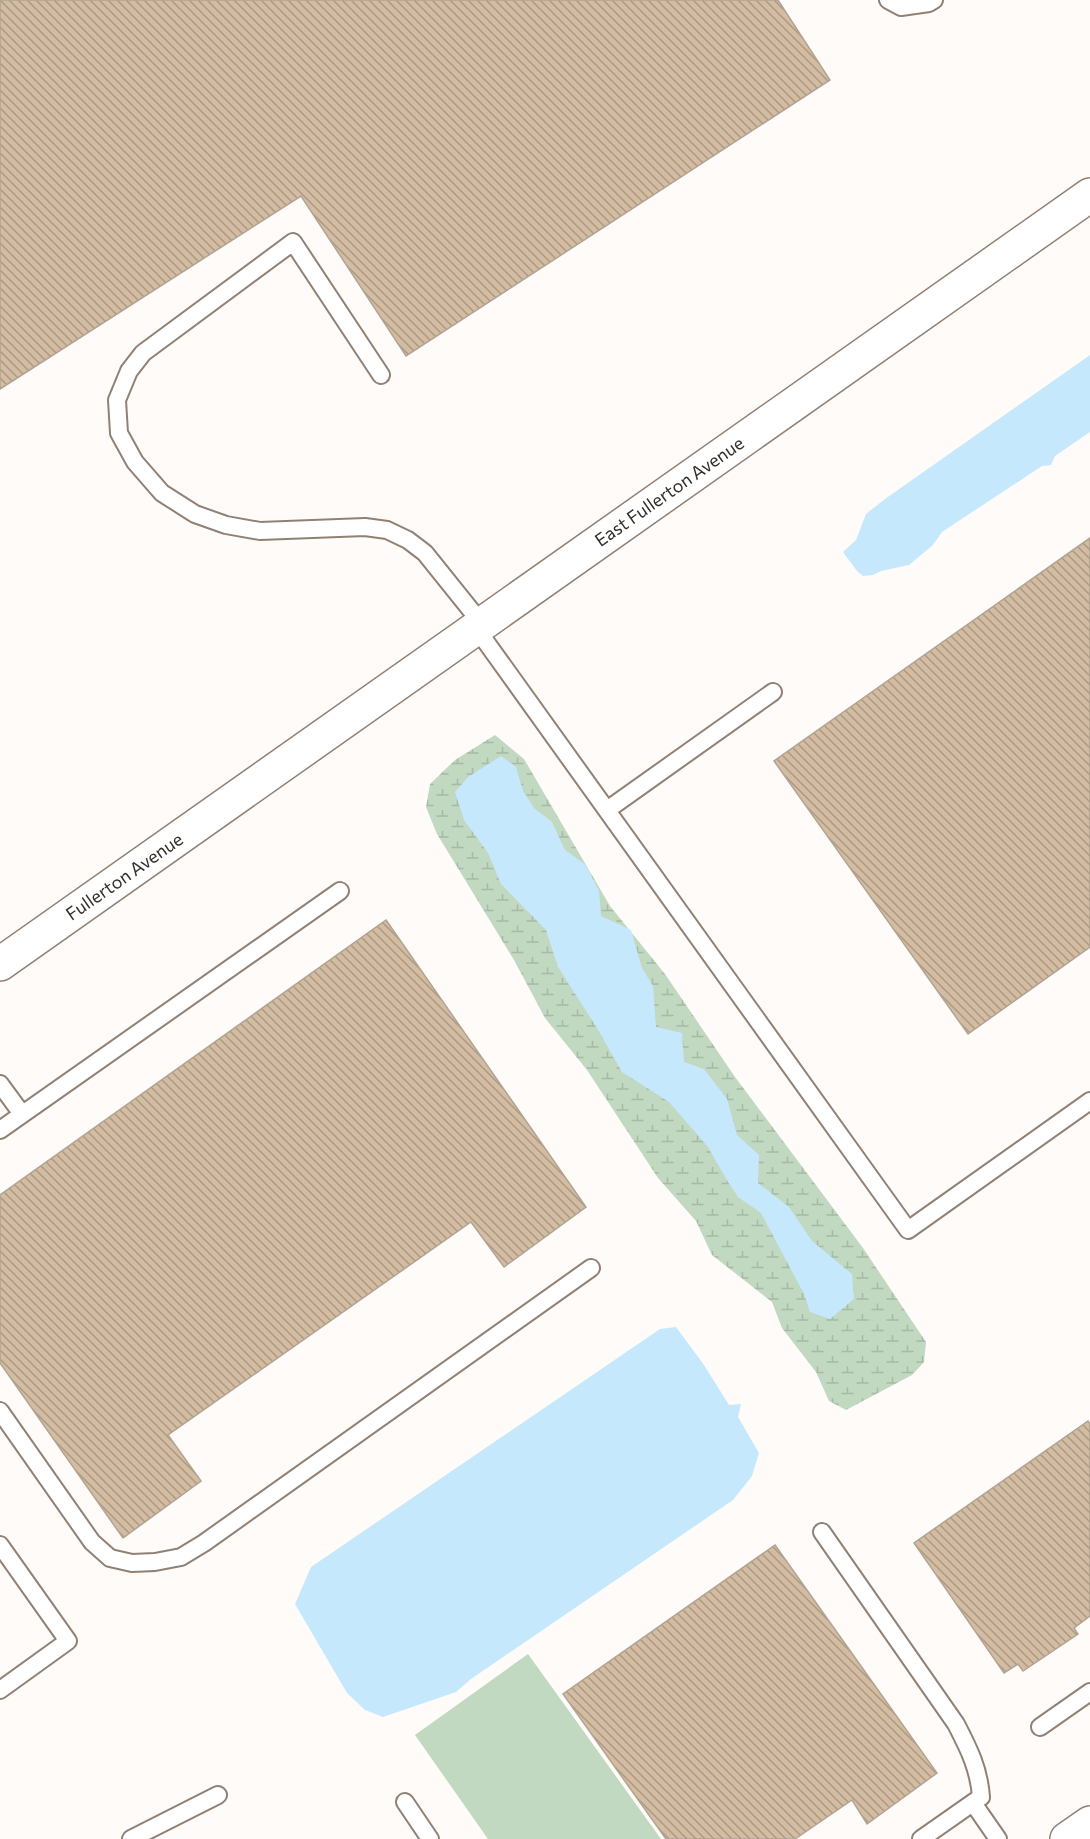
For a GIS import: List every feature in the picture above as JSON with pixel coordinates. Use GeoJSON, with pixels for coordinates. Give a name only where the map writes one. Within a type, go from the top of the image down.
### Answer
{"type":"FeatureCollection","features":[{"type":"Feature","properties":{"kind":"street","name":"East Fullerton Avenue"},"geometry":{"type":"LineString","coordinates":[[248,788],[1090,195]]}},
{"type":"Feature","properties":{"kind":"street","name":"Fullerton Avenue"},"geometry":{"type":"LineString","coordinates":[[0,964],[248,788]]}},
{"type":"Feature","properties":{"kind":"street"},"geometry":{"type":"LineString","coordinates":[[1067,1839],[1090,1823]]}},
{"type":"Feature","properties":{"kind":"lane"},"geometry":{"type":"LineString","coordinates":[[888,0],[901,7],[929,3],[934,0]]}},
{"type":"Feature","properties":{"kind":"lane"},"geometry":{"type":"LineString","coordinates":[[381,375],[293,242],[143,353],[129,370],[117,400],[119,433],[135,462],[162,493],[195,514],[226,525],[260,531],[365,527],[387,530],[408,540],[425,553],[908,1230],[1090,1101]]}},
{"type":"Feature","properties":{"kind":"lane"},"geometry":{"type":"LineString","coordinates":[[607,810],[773,692]]}},
{"type":"Feature","properties":{"kind":"lane"},"geometry":{"type":"LineString","coordinates":[[0,1130],[340,891]]}},
{"type":"Feature","properties":{"kind":"lane"},"geometry":{"type":"LineString","coordinates":[[0,1084],[22,1114]]}},
{"type":"Feature","properties":{"kind":"lane"},"geometry":{"type":"LineString","coordinates":[[0,1411],[92,1542],[110,1558],[132,1563],[155,1562],[181,1557],[223,1530],[591,1268]]}},
{"type":"Feature","properties":{"kind":"lane"},"geometry":{"type":"LineString","coordinates":[[822,1532],[956,1724],[970,1750],[980,1778],[981,1797],[921,1839]]}},
{"type":"Feature","properties":{"kind":"lane"},"geometry":{"type":"LineString","coordinates":[[0,1545],[68,1641],[0,1690]]}},
{"type":"Feature","properties":{"kind":"lane"},"geometry":{"type":"LineString","coordinates":[[1040,1727],[1090,1692]]}},
{"type":"Feature","properties":{"kind":"lane"},"geometry":{"type":"LineString","coordinates":[[132,1839],[218,1795]]}},
{"type":"Feature","properties":{"kind":"lane"},"geometry":{"type":"LineString","coordinates":[[405,1802],[430,1839]]}},
{"type":"Feature","properties":{"kind":"lane"},"geometry":{"type":"LineString","coordinates":[[973,1803],[998,1839]]}},
{"type":"Feature","properties":{"kind":"green space"},"geometry":{"type":"Polygon","coordinates":[[[495,735],[524,759],[610,906],[665,974],[735,1077],[863,1248],[926,1342],[924,1362],[912,1375],[846,1410],[829,1401],[816,1372],[782,1328],[772,1302],[712,1255],[696,1221],[658,1178],[587,1070],[545,1018],[514,960],[437,834],[426,807],[430,784],[455,760],[495,735]]]}},
{"type":"Feature","properties":{"kind":"green space"},"geometry":{"type":"Polygon","coordinates":[[[528,1654],[661,1839],[488,1839],[415,1735],[528,1654]]]}},
{"type":"Feature","properties":{"kind":"water"},"geometry":{"type":"Polygon","coordinates":[[[1090,355],[1090,432],[1055,456],[1051,465],[1042,466],[942,532],[933,545],[909,565],[873,575],[863,576],[857,571],[843,552],[856,540],[866,514],[1090,355]]]}},
{"type":"Feature","properties":{"kind":"water"},"geometry":{"type":"Polygon","coordinates":[[[501,756],[516,767],[523,791],[534,808],[552,822],[565,850],[586,865],[599,891],[601,916],[631,930],[642,968],[653,986],[656,1027],[682,1033],[684,1062],[704,1069],[727,1099],[737,1135],[759,1155],[758,1183],[789,1207],[812,1241],[852,1274],[854,1299],[830,1319],[810,1312],[804,1294],[761,1213],[738,1197],[708,1147],[669,1102],[622,1072],[558,967],[546,930],[501,884],[488,853],[464,820],[455,792],[468,777],[501,756]]]}},
{"type":"Feature","properties":{"kind":"water"},"geometry":{"type":"Polygon","coordinates":[[[676,1327],[704,1365],[729,1405],[741,1404],[738,1417],[759,1453],[752,1476],[733,1500],[471,1679],[456,1692],[383,1717],[365,1710],[347,1693],[295,1604],[311,1567],[660,1329],[676,1327]]]}},
{"type":"Feature","properties":{"kind":"building"},"geometry":{"type":"Polygon","coordinates":[[[0,0],[778,0],[830,80],[406,356],[301,196],[0,389],[0,0]]]}},
{"type":"Feature","properties":{"kind":"building"},"geometry":{"type":"Polygon","coordinates":[[[1090,538],[1090,947],[968,1034],[774,761],[1090,538]]]}},
{"type":"Feature","properties":{"kind":"building"},"geometry":{"type":"Polygon","coordinates":[[[386,920],[586,1207],[504,1267],[471,1222],[168,1435],[201,1481],[123,1538],[0,1363],[0,1195],[386,920]]]}},
{"type":"Feature","properties":{"kind":"building"},"geometry":{"type":"Polygon","coordinates":[[[1088,1421],[1090,1424],[1090,1616],[1074,1628],[1078,1634],[1023,1671],[1018,1664],[1004,1673],[914,1543],[1088,1421]]]}},
{"type":"Feature","properties":{"kind":"building"},"geometry":{"type":"Polygon","coordinates":[[[775,1545],[937,1773],[867,1824],[852,1800],[795,1839],[666,1839],[563,1694],[775,1545]]]}}]}
